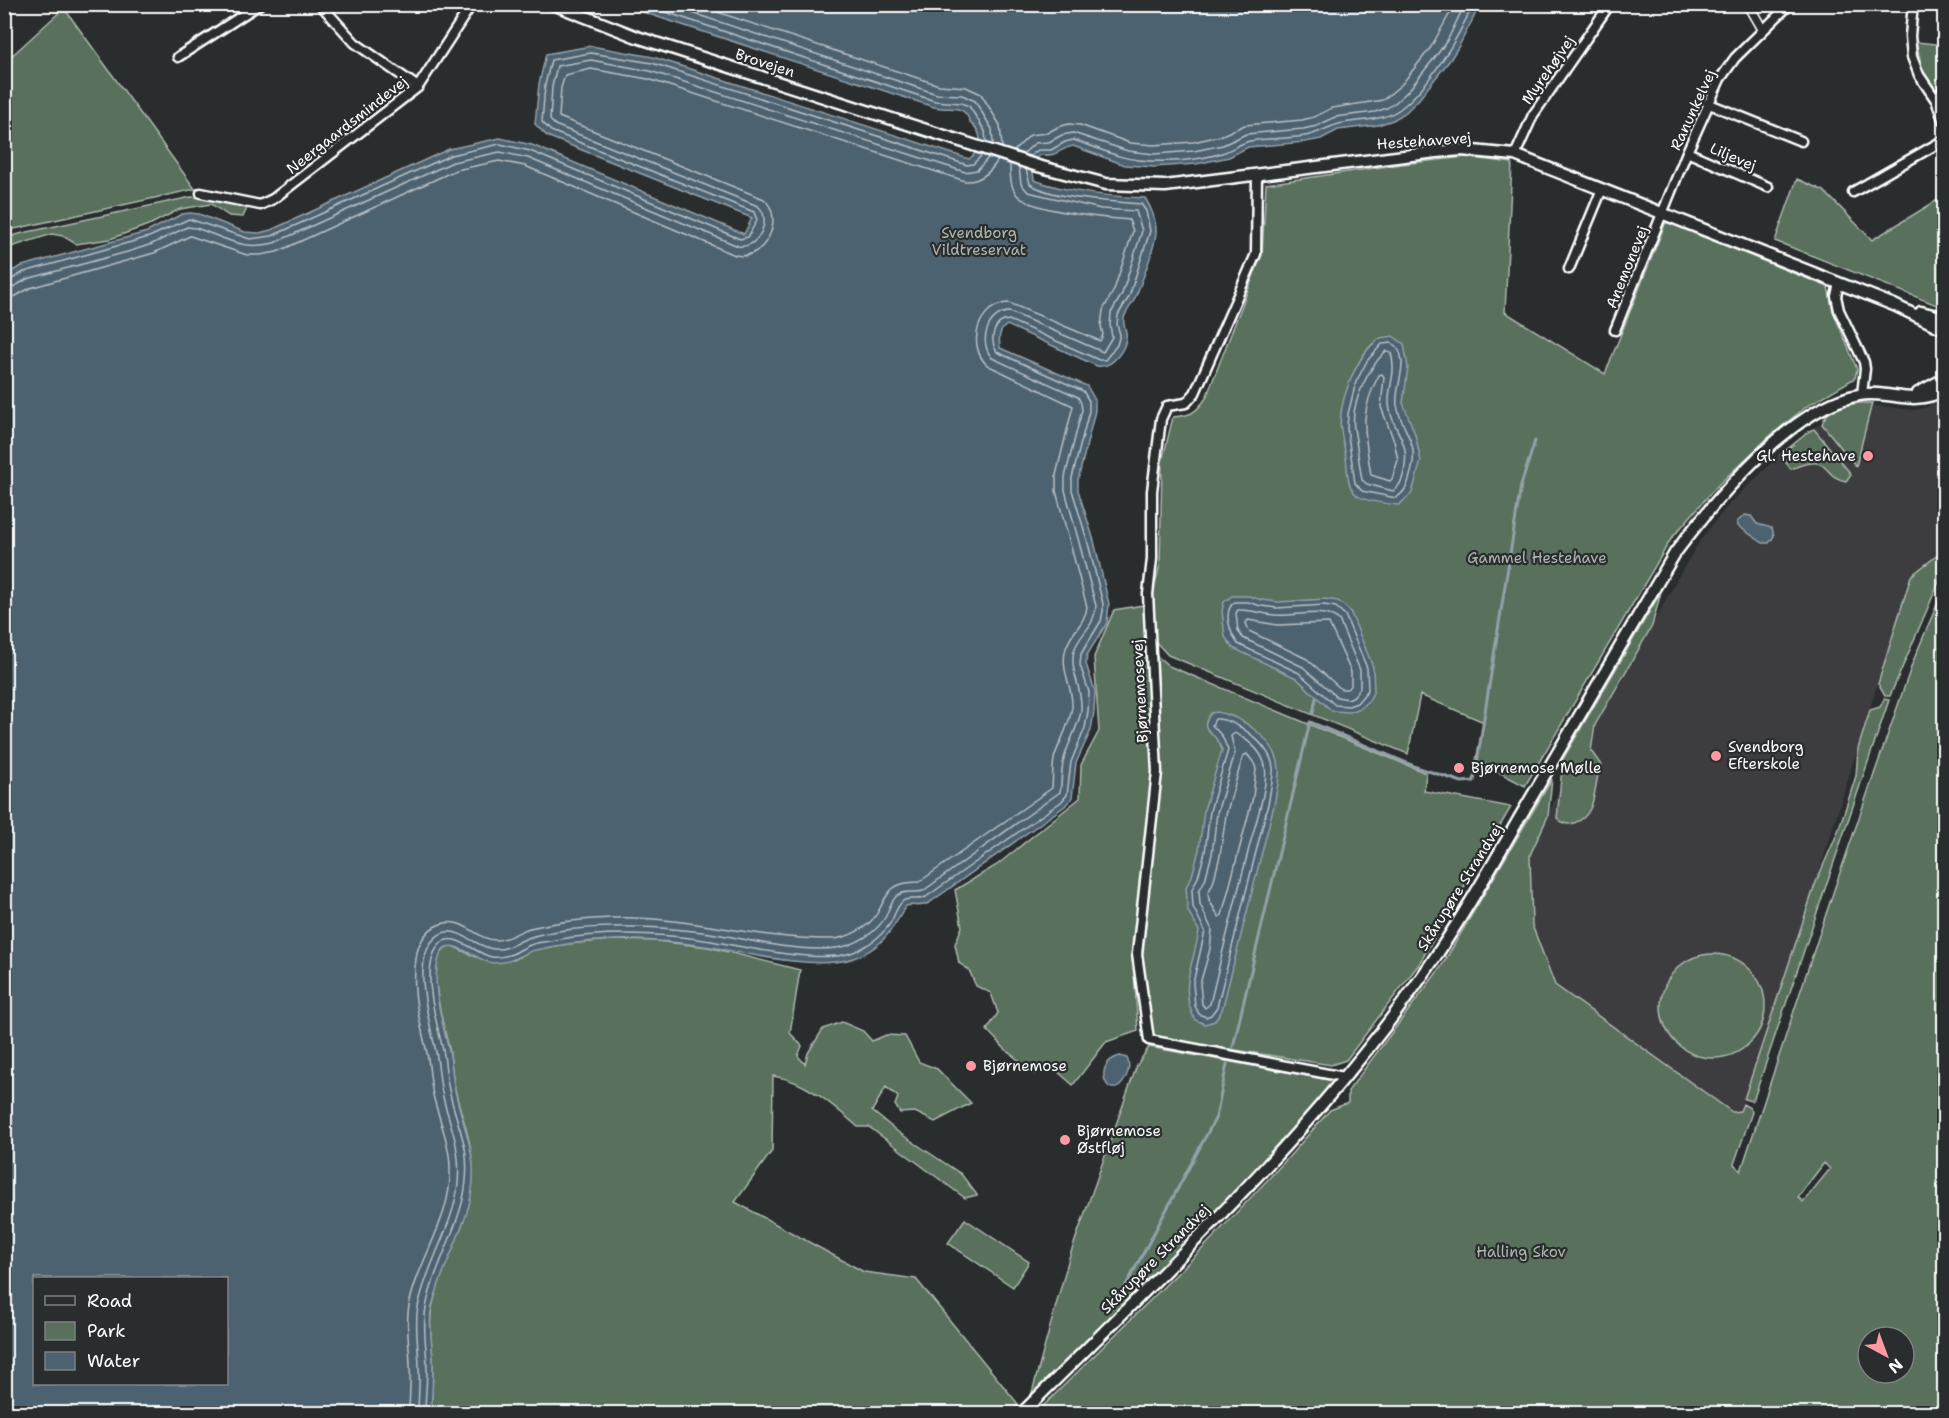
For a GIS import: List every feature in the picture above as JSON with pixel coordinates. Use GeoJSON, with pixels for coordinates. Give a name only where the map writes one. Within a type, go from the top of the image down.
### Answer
{"type":"FeatureCollection","features":[{"type":"Feature","properties":{"kind":"street"},"geometry":{"type":"LineString","coordinates":[[178,57],[260,4]]}},
{"type":"Feature","properties":{"kind":"street"},"geometry":{"type":"LineString","coordinates":[[320,4],[332,20],[356,43],[418,87]]}},
{"type":"Feature","properties":{"kind":"street","name":"Neergaardsmindevej"},"geometry":{"type":"LineString","coordinates":[[201,193],[260,205],[273,200],[418,87],[472,4]]}},
{"type":"Feature","properties":{"kind":"street","name":"Brovejen"},"geometry":{"type":"LineString","coordinates":[[553,4],[637,37],[970,145]]}},
{"type":"Feature","properties":{"kind":"street","name":"Myrehøjvej"},"geometry":{"type":"LineString","coordinates":[[1515,155],[1533,115],[1610,4]]}},
{"type":"Feature","properties":{"kind":"street"},"geometry":{"type":"LineString","coordinates":[[1748,4],[1763,30]]}},
{"type":"Feature","properties":{"kind":"street","name":"Ranunkelvej"},"geometry":{"type":"LineString","coordinates":[[1664,213],[1707,103],[1720,79],[1735,58],[1790,4]]}},
{"type":"Feature","properties":{"kind":"street"},"geometry":{"type":"LineString","coordinates":[[1913,4],[1910,36],[1912,57],[1918,75],[1936,100],[1944,122]]}},
{"type":"Feature","properties":{"kind":"street"},"geometry":{"type":"LineString","coordinates":[[1936,100],[1944,89]]}},
{"type":"Feature","properties":{"kind":"street"},"geometry":{"type":"LineString","coordinates":[[1707,103],[1802,141]]}},
{"type":"Feature","properties":{"kind":"street"},"geometry":{"type":"LineString","coordinates":[[1853,192],[1944,140]]}},
{"type":"Feature","properties":{"kind":"street","name":"Hestehavevej"},"geometry":{"type":"LineString","coordinates":[[970,145],[1095,182],[1136,186],[1165,186],[1436,152],[1462,150],[1515,155],[1894,305],[1944,329]]}},
{"type":"Feature","properties":{"kind":"street","name":"Liljevej"},"geometry":{"type":"LineString","coordinates":[[1687,152],[1768,187]]}},
{"type":"Feature","properties":{"kind":"street","name":"Bjørnemosevej"},"geometry":{"type":"LineString","coordinates":[[1257,174],[1256,254],[1196,393],[1186,404],[1167,406],[1161,418],[1152,491],[1152,559],[1148,594],[1157,772],[1137,954],[1149,1040],[1344,1077]]}},
{"type":"Feature","properties":{"kind":"street"},"geometry":{"type":"LineString","coordinates":[[1569,269],[1602,189]]}},
{"type":"Feature","properties":{"kind":"street","name":"Anemonevej"},"geometry":{"type":"LineString","coordinates":[[1615,330],[1664,213]]}},
{"type":"Feature","properties":{"kind":"street"},"geometry":{"type":"LineString","coordinates":[[1839,284],[1836,297],[1839,310],[1864,362],[1862,394]]}},
{"type":"Feature","properties":{"kind":"street","name":"Hestehavevej"},"geometry":{"type":"LineString","coordinates":[[1894,305],[1944,318]]}},
{"type":"Feature","properties":{"kind":"street"},"geometry":{"type":"LineString","coordinates":[[1904,399],[1944,380]]}},
{"type":"Feature","properties":{"kind":"street","name":"Skårupøre Strandvej"},"geometry":{"type":"LineString","coordinates":[[1021,1413],[1209,1226],[1287,1144],[1344,1077],[1422,976],[1465,909],[1675,554],[1715,502],[1780,439],[1811,414],[1836,400],[1862,394],[1904,399],[1926,398],[1944,390]]}},
{"type":"Feature","properties":{"kind":"shaded area","name":"Svendborg Efterskole"},"geometry":{"type":"Polygon","coordinates":[[[1944,398],[1944,550],[1911,576],[1816,882],[1740,1111],[1732,1112],[1555,985],[1532,925],[1530,855],[1571,764],[1701,539],[1730,503],[1780,455],[1811,430],[1844,408],[1868,405],[1914,410],[1925,408],[1944,398]]]}},
{"type":"Feature","properties":{"kind":"green space"},"geometry":{"type":"Polygon","coordinates":[[[64,8],[195,189],[5,231],[5,62],[64,8]]]}},
{"type":"Feature","properties":{"kind":"green space"},"geometry":{"type":"Polygon","coordinates":[[[1916,42],[1944,45],[1944,114],[1924,76],[1916,42]]]}},
{"type":"Feature","properties":{"kind":"green space","name":"Gammel Hestehave"},"geometry":{"type":"Polygon","coordinates":[[[1466,157],[1512,163],[1505,312],[1605,374],[1666,222],[1828,287],[1833,311],[1857,369],[1855,378],[1807,406],[1771,435],[1716,487],[1671,539],[1525,786],[1476,760],[1484,722],[1420,695],[1408,754],[1168,655],[1154,640],[1153,592],[1160,565],[1162,462],[1173,417],[1192,413],[1206,398],[1262,254],[1266,184],[1466,157]]]}},
{"type":"Feature","properties":{"kind":"green space"},"geometry":{"type":"Polygon","coordinates":[[[1797,179],[1824,191],[1872,240],[1944,196],[1944,308],[1775,241],[1797,179]]]}},
{"type":"Feature","properties":{"kind":"green space"},"geometry":{"type":"Polygon","coordinates":[[[191,197],[210,198],[248,206],[243,217],[229,216],[211,204],[180,209],[151,224],[110,239],[76,244],[63,236],[52,234],[5,249],[5,238],[191,197]]]}},
{"type":"Feature","properties":{"kind":"green space"},"geometry":{"type":"Polygon","coordinates":[[[1861,403],[1872,403],[1856,466],[1822,424],[1824,418],[1832,410],[1861,403]]]}},
{"type":"Feature","properties":{"kind":"green space"},"geometry":{"type":"Polygon","coordinates":[[[1814,429],[1851,474],[1846,481],[1838,479],[1820,464],[1804,464],[1791,469],[1780,455],[1814,429]]]}},
{"type":"Feature","properties":{"kind":"green space"},"geometry":{"type":"Polygon","coordinates":[[[1944,550],[1944,570],[1890,696],[1885,696],[1878,684],[1911,576],[1944,550]]]}},
{"type":"Feature","properties":{"kind":"green space","name":"Halling Skov"},"geometry":{"type":"Polygon","coordinates":[[[1944,588],[1944,1413],[1036,1413],[1204,1247],[1330,1110],[1348,1103],[1348,1091],[1441,967],[1552,779],[1548,816],[1530,855],[1532,925],[1555,985],[1732,1112],[1740,1111],[1743,1104],[1750,1108],[1752,1112],[1734,1164],[1741,1171],[1834,890],[1914,659],[1944,588]],[[1824,1163],[1798,1197],[1803,1202],[1830,1169],[1824,1163]]]}},
{"type":"Feature","properties":{"kind":"green space"},"geometry":{"type":"Polygon","coordinates":[[[1661,592],[1652,626],[1595,725],[1591,751],[1601,765],[1591,807],[1582,819],[1565,824],[1557,818],[1563,759],[1661,592]]]}},
{"type":"Feature","properties":{"kind":"green space"},"geometry":{"type":"Polygon","coordinates":[[[1144,605],[1153,771],[1133,954],[1138,1031],[1106,1042],[1073,1085],[1049,1064],[1035,1074],[1005,1049],[987,1030],[998,1013],[991,993],[976,986],[969,970],[959,963],[955,944],[962,927],[955,890],[997,865],[1080,798],[1081,765],[1099,731],[1094,657],[1114,610],[1144,605]]]}},
{"type":"Feature","properties":{"kind":"green space"},"geometry":{"type":"Polygon","coordinates":[[[1157,656],[1169,666],[1426,773],[1424,791],[1511,807],[1419,964],[1346,1060],[1331,1065],[1152,1037],[1141,954],[1161,773],[1157,656]]]}},
{"type":"Feature","properties":{"kind":"green space"},"geometry":{"type":"Polygon","coordinates":[[[1884,699],[1889,700],[1754,1098],[1751,1101],[1744,1099],[1816,882],[1837,834],[1848,801],[1856,776],[1858,749],[1870,710],[1880,707],[1884,699]]]}},
{"type":"Feature","properties":{"kind":"green space"},"geometry":{"type":"Polygon","coordinates":[[[612,940],[655,941],[708,947],[800,970],[790,1033],[802,1046],[798,1056],[805,1064],[808,1053],[823,1029],[842,1022],[863,1031],[872,1041],[886,1035],[905,1036],[919,1062],[937,1069],[971,1103],[935,1122],[915,1112],[900,1113],[895,1105],[898,1097],[886,1087],[872,1111],[898,1132],[961,1174],[977,1195],[965,1198],[869,1127],[858,1127],[808,1088],[785,1078],[773,1076],[772,1151],[735,1202],[864,1272],[916,1279],[1018,1404],[1009,1414],[431,1413],[433,1359],[431,1314],[438,1287],[466,1211],[471,1191],[472,1169],[469,1139],[455,1088],[437,993],[437,963],[442,952],[450,945],[476,957],[514,960],[532,950],[612,940]]]}},
{"type":"Feature","properties":{"kind":"green space"},"geometry":{"type":"Polygon","coordinates":[[[1713,954],[1733,958],[1750,969],[1761,986],[1765,1006],[1761,1026],[1750,1043],[1733,1054],[1713,1058],[1693,1054],[1676,1043],[1665,1026],[1661,1006],[1665,986],[1676,969],[1693,958],[1713,954]]]}},
{"type":"Feature","properties":{"kind":"green space"},"geometry":{"type":"Polygon","coordinates":[[[1149,1047],[1336,1081],[1263,1163],[1031,1396],[1069,1258],[1137,1065],[1149,1047]]]}},
{"type":"Feature","properties":{"kind":"green space"},"geometry":{"type":"Polygon","coordinates":[[[965,1219],[1029,1262],[1013,1287],[948,1243],[965,1219]]]}},
{"type":"Feature","properties":{"kind":"water"},"geometry":{"type":"Polygon","coordinates":[[[621,5],[1480,5],[1450,60],[1419,99],[1405,113],[1393,120],[1378,125],[1338,130],[1321,139],[1305,142],[1248,147],[1229,157],[1196,164],[1154,167],[1125,165],[1073,146],[1051,155],[1040,155],[1032,165],[1034,180],[1061,188],[1145,198],[1156,224],[1155,240],[1147,266],[1135,298],[1124,318],[1125,344],[1114,361],[1097,366],[1007,325],[1002,330],[999,341],[1000,348],[1087,386],[1095,400],[1095,411],[1078,480],[1078,490],[1094,541],[1109,604],[1107,623],[1087,655],[1086,664],[1095,691],[1094,712],[1091,730],[1076,763],[1072,798],[1065,806],[929,903],[921,906],[906,906],[896,924],[877,945],[851,959],[836,962],[801,962],[699,945],[662,941],[604,940],[530,951],[507,961],[494,963],[457,947],[444,948],[437,966],[438,1001],[455,1090],[470,1147],[473,1182],[467,1213],[443,1272],[430,1317],[433,1360],[431,1413],[5,1414],[4,278],[22,266],[147,232],[182,214],[199,214],[245,232],[259,233],[271,230],[449,149],[500,138],[532,145],[744,234],[752,218],[547,136],[535,124],[539,84],[546,54],[591,46],[653,57],[969,159],[979,146],[980,137],[965,113],[957,109],[934,107],[621,5]]]}},
{"type":"Feature","properties":{"kind":"water"},"geometry":{"type":"Polygon","coordinates":[[[1393,336],[1404,344],[1408,368],[1403,403],[1415,434],[1421,461],[1412,493],[1399,505],[1367,500],[1354,493],[1348,479],[1340,420],[1345,394],[1356,367],[1379,339],[1393,336]]]}},
{"type":"Feature","properties":{"kind":"water"},"geometry":{"type":"Polygon","coordinates":[[[1745,515],[1751,516],[1757,524],[1772,528],[1774,536],[1769,543],[1763,543],[1738,526],[1737,522],[1745,515]]]}},
{"type":"Feature","properties":{"kind":"water"},"geometry":{"type":"Polygon","coordinates":[[[1232,596],[1249,596],[1278,602],[1325,599],[1338,601],[1350,611],[1373,667],[1374,691],[1369,700],[1361,708],[1350,712],[1332,711],[1296,678],[1233,648],[1225,637],[1222,611],[1224,602],[1232,596]]]}},
{"type":"Feature","properties":{"kind":"water"},"geometry":{"type":"Polygon","coordinates":[[[1211,713],[1227,714],[1247,724],[1266,740],[1277,759],[1279,773],[1275,801],[1222,1010],[1215,1021],[1205,1024],[1195,1020],[1188,997],[1187,986],[1199,931],[1188,911],[1186,887],[1192,876],[1199,850],[1204,810],[1222,750],[1219,742],[1206,728],[1207,718],[1211,713]]]}},
{"type":"Feature","properties":{"kind":"water"},"geometry":{"type":"Polygon","coordinates":[[[1120,1056],[1127,1058],[1129,1063],[1126,1077],[1120,1086],[1109,1087],[1105,1082],[1105,1067],[1110,1061],[1120,1056]]]}},
{"type":"Feature","properties":{"kind":"waterway"},"geometry":{"type":"LineString","coordinates":[[1233,1047],[1310,722],[1416,767],[1462,782],[1474,781],[1521,485],[1535,441]]}},
{"type":"Feature","properties":{"kind":"waterway"},"geometry":{"type":"LineString","coordinates":[[1313,713],[1316,698]]}},
{"type":"Feature","properties":{"kind":"waterway"},"geometry":{"type":"LineString","coordinates":[[1123,1291],[1216,1117],[1227,1064]]}},
{"type":"Feature","properties":{"kind":"place","name":"Gl. Hestehave"},"geometry":{"type":"Point","coordinates":[1868,456]}},
{"type":"Feature","properties":{"kind":"place","name":"Svendborg Efterskole"},"geometry":{"type":"Point","coordinates":[1716,756]}},
{"type":"Feature","properties":{"kind":"place","name":"Bjørnemose Mølle"},"geometry":{"type":"Point","coordinates":[1459,768]}},
{"type":"Feature","properties":{"kind":"place","name":"Bjørnemose"},"geometry":{"type":"Point","coordinates":[971,1066]}},
{"type":"Feature","properties":{"kind":"place","name":"Bjørnemose Østfløj"},"geometry":{"type":"Point","coordinates":[1065,1140]}},
{"type":"Feature","properties":{"kind":"park label","name":"Svendborg Vildtreservat"},"geometry":{"type":"Point","coordinates":[979,242]}}]}
